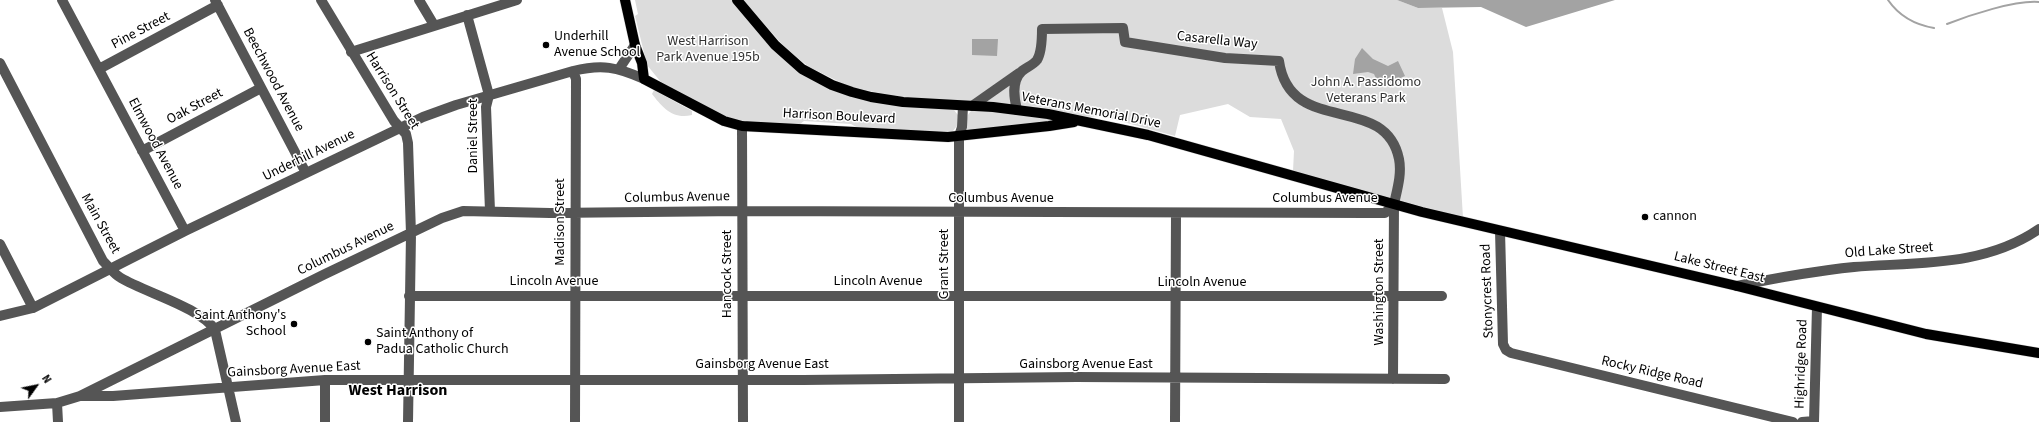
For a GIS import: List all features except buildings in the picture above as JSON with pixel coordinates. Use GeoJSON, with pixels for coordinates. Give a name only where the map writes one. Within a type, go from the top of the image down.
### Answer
{"type":"FeatureCollection","features":[{"type":"Feature","properties":{"kind":"main road"},"geometry":{"type":"LineString","coordinates":[[625,0],[635,45],[642,63],[644,79]]}},
{"type":"Feature","properties":{"kind":"main road","name":"Veterans Memorial Drive"},"geometry":{"type":"LineString","coordinates":[[737,0],[759,27],[791,60],[832,85],[871,97],[1048,114],[1148,135],[1394,204]]}},
{"type":"Feature","properties":{"kind":"main road","name":"Harrison Boulevard"},"geometry":{"type":"LineString","coordinates":[[644,79],[724,122],[742,126],[959,136],[1079,121]]}},
{"type":"Feature","properties":{"kind":"main road","name":"Lake Street East"},"geometry":{"type":"LineString","coordinates":[[1394,204],[1500,231],[1737,286],[1817,308],[1926,334],[2039,353]]}},
{"type":"Feature","properties":{"kind":"street","name":"Elmwood Avenue"},"geometry":{"type":"LineString","coordinates":[[62,0],[186,231]]}},
{"type":"Feature","properties":{"kind":"street","name":"Harrison Street"},"geometry":{"type":"LineString","coordinates":[[321,0],[394,121],[406,134],[408,143],[411,234],[408,422]]}},
{"type":"Feature","properties":{"kind":"street"},"geometry":{"type":"LineString","coordinates":[[419,0],[434,26]]}},
{"type":"Feature","properties":{"kind":"street"},"geometry":{"type":"LineString","coordinates":[[351,52],[516,0]]}},
{"type":"Feature","properties":{"kind":"street","name":"Pine Street"},"geometry":{"type":"LineString","coordinates":[[99,69],[216,3]]}},
{"type":"Feature","properties":{"kind":"street","name":"Beechwood Avenue"},"geometry":{"type":"LineString","coordinates":[[216,3],[306,173]]}},
{"type":"Feature","properties":{"kind":"street","name":"Daniel Street"},"geometry":{"type":"LineString","coordinates":[[467,15],[490,95],[486,107],[490,211]]}},
{"type":"Feature","properties":{"kind":"street","name":"Casarella Way"},"geometry":{"type":"LineString","coordinates":[[1017,110],[1014,90],[1015,83],[1021,72],[1030,66],[1039,55],[1042,29],[1123,28],[1125,42],[1225,58],[1279,61],[1286,87],[1298,98],[1310,106],[1370,122],[1382,130],[1393,143],[1399,159],[1400,176],[1394,204]]}},
{"type":"Feature","properties":{"kind":"street"},"geometry":{"type":"LineString","coordinates":[[619,68],[635,45]]}},
{"type":"Feature","properties":{"kind":"street","name":"Main Street"},"geometry":{"type":"LineString","coordinates":[[0,63],[103,262],[120,278],[205,319],[215,330]]}},
{"type":"Feature","properties":{"kind":"street","name":"Underhill Avenue"},"geometry":{"type":"LineString","coordinates":[[0,316],[33,308],[186,231],[436,112],[490,95],[594,66],[619,68],[644,79]]}},
{"type":"Feature","properties":{"kind":"street","name":"Madison Street"},"geometry":{"type":"LineString","coordinates":[[573,71],[576,79],[575,422]]}},
{"type":"Feature","properties":{"kind":"street"},"geometry":{"type":"LineString","coordinates":[[968,106],[1021,72]]}},
{"type":"Feature","properties":{"kind":"street","name":"Oak Street"},"geometry":{"type":"LineString","coordinates":[[142,151],[261,88]]}},
{"type":"Feature","properties":{"kind":"street","name":"Grant Street"},"geometry":{"type":"LineString","coordinates":[[959,422],[959,136],[968,106]]}},
{"type":"Feature","properties":{"kind":"street","name":"Hancock Street"},"geometry":{"type":"LineString","coordinates":[[742,126],[742,422]]}},
{"type":"Feature","properties":{"kind":"street","name":"Columbus Avenue"},"geometry":{"type":"LineString","coordinates":[[0,407],[57,402],[80,396],[455,212],[490,211],[575,213],[742,211],[959,213],[1385,213],[1394,204]]}},
{"type":"Feature","properties":{"kind":"street","name":"Washington Street"},"geometry":{"type":"LineString","coordinates":[[1393,379],[1395,297],[1394,204]]}},
{"type":"Feature","properties":{"kind":"street"},"geometry":{"type":"LineString","coordinates":[[1175,422],[1176,213]]}},
{"type":"Feature","properties":{"kind":"street","name":"Old Lake Street"},"geometry":{"type":"LineString","coordinates":[[1737,286],[1831,270],[1923,264],[1969,258],[2009,246],[2039,229]]}},
{"type":"Feature","properties":{"kind":"street","name":"Stonycrest Road"},"geometry":{"type":"LineString","coordinates":[[1500,231],[1503,344],[1506,350]]}},
{"type":"Feature","properties":{"kind":"street"},"geometry":{"type":"LineString","coordinates":[[0,244],[33,308]]}},
{"type":"Feature","properties":{"kind":"street","name":"Lincoln Avenue"},"geometry":{"type":"LineString","coordinates":[[409,296],[1442,296]]}},
{"type":"Feature","properties":{"kind":"street","name":"Highridge Road"},"geometry":{"type":"LineString","coordinates":[[1814,421],[1817,308]]}},
{"type":"Feature","properties":{"kind":"street"},"geometry":{"type":"LineString","coordinates":[[215,330],[236,422]]}},
{"type":"Feature","properties":{"kind":"street","name":"Rocky Ridge Road"},"geometry":{"type":"LineString","coordinates":[[1506,350],[1511,353],[1793,422]]}},
{"type":"Feature","properties":{"kind":"street","name":"Gainsborg Avenue East"},"geometry":{"type":"LineString","coordinates":[[80,396],[113,396],[325,380],[959,379],[1076,377],[1175,379],[1445,379]]}},
{"type":"Feature","properties":{"kind":"street"},"geometry":{"type":"LineString","coordinates":[[325,380],[325,422]]}},
{"type":"Feature","properties":{"kind":"street"},"geometry":{"type":"LineString","coordinates":[[57,402],[58,422]]}},
{"type":"Feature","properties":{"kind":"street"},"geometry":{"type":"LineString","coordinates":[[1802,422],[1814,421]]}},
{"type":"Feature","properties":{"kind":"green space","name":"West Harrison Park Avenue 195b"},"geometry":{"type":"Polygon","coordinates":[[[635,0],[732,0],[741,11],[824,85],[954,110],[958,115],[957,126],[952,132],[858,128],[851,124],[804,121],[800,124],[738,121],[727,117],[668,87],[660,81],[647,65],[635,16],[638,14],[635,0]]]}},
{"type":"Feature","properties":{"kind":"green space","name":"John A. Passidomo Veterans Park"},"geometry":{"type":"Polygon","coordinates":[[[743,0],[1397,0],[1418,8],[1442,8],[1453,52],[1463,218],[1293,171],[1294,151],[1281,119],[1250,117],[1228,104],[1180,115],[1175,136],[1101,116],[1087,117],[1041,107],[922,99],[890,95],[850,87],[809,67],[795,56],[780,42],[743,0]]]}},
{"type":"Feature","properties":{"kind":"green space"},"geometry":{"type":"Polygon","coordinates":[[[654,90],[692,111],[692,115],[679,116],[664,108],[652,94],[654,90]]]}},
{"type":"Feature","properties":{"kind":"green space"},"geometry":{"type":"Polygon","coordinates":[[[974,110],[1049,118],[1050,120],[968,130],[967,118],[969,113],[974,110]]]}},
{"type":"Feature","properties":{"kind":"shaded area"},"geometry":{"type":"Polygon","coordinates":[[[1397,0],[1615,0],[1526,27],[1481,7],[1418,8],[1397,0]]]}},
{"type":"Feature","properties":{"kind":"shaded area"},"geometry":{"type":"Polygon","coordinates":[[[972,39],[998,39],[997,56],[972,55],[972,39]]]}},
{"type":"Feature","properties":{"kind":"shaded area"},"geometry":{"type":"Polygon","coordinates":[[[1362,48],[1373,59],[1388,66],[1398,61],[1405,76],[1380,87],[1374,74],[1368,72],[1353,74],[1355,59],[1362,48]]]}},
{"type":"Feature","properties":{"kind":"waterway"},"geometry":{"type":"LineString","coordinates":[[1888,0],[1897,11],[1908,19],[1921,25],[1934,28]]}},
{"type":"Feature","properties":{"kind":"waterway"},"geometry":{"type":"LineString","coordinates":[[1947,24],[2005,6],[2018,3],[2039,2]]}},
{"type":"Feature","properties":{"kind":"place","name":"Underhill Avenue School"},"geometry":{"type":"Point","coordinates":[546,45]}},
{"type":"Feature","properties":{"kind":"place","name":"cannon"},"geometry":{"type":"Point","coordinates":[1645,217]}},
{"type":"Feature","properties":{"kind":"place","name":"Saint Anthony's School"},"geometry":{"type":"Point","coordinates":[294,324]}},
{"type":"Feature","properties":{"kind":"place","name":"Saint Anthony of Padua Catholic Church"},"geometry":{"type":"Point","coordinates":[368,342]}},
{"type":"Feature","properties":{"kind":"district","name":"West Harrison"},"geometry":{"type":"Point","coordinates":[398,391]}}]}
